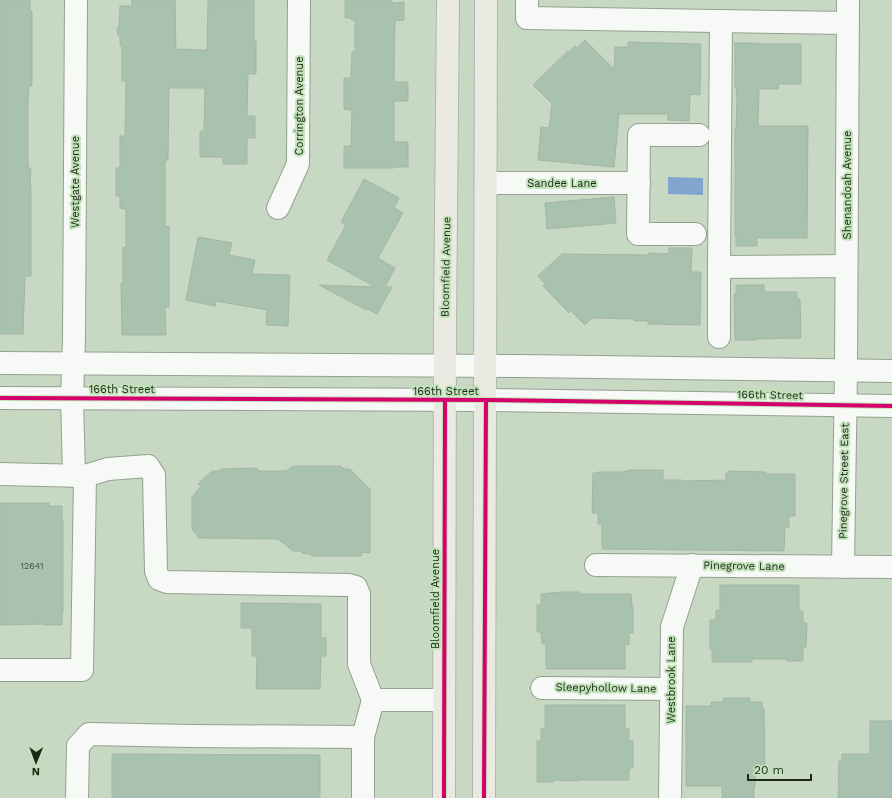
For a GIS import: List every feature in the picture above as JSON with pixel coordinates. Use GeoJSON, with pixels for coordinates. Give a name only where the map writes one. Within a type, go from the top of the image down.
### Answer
{"type":"FeatureCollection","features":[{"type":"Feature","properties":{"kind":"main road","name":"Bloomfield Avenue"},"geometry":{"type":"LineString","coordinates":[[444,798],[448,0]]}},
{"type":"Feature","properties":{"kind":"main road"},"geometry":{"type":"LineString","coordinates":[[484,798],[486,0]]}},
{"type":"Feature","properties":{"kind":"street","name":"Westgate Avenue"},"geometry":{"type":"LineString","coordinates":[[0,670],[82,670],[79,476],[72,398],[76,0]]}},
{"type":"Feature","properties":{"kind":"street","name":"Corrington Avenue"},"geometry":{"type":"LineString","coordinates":[[278,208],[298,164],[299,0]]}},
{"type":"Feature","properties":{"kind":"street"},"geometry":{"type":"LineString","coordinates":[[527,0],[527,18],[848,23]]}},
{"type":"Feature","properties":{"kind":"street","name":"Shenandoah Avenue"},"geometry":{"type":"LineString","coordinates":[[846,371],[848,0]]}},
{"type":"Feature","properties":{"kind":"street"},"geometry":{"type":"LineString","coordinates":[[719,337],[718,267],[721,21]]}},
{"type":"Feature","properties":{"kind":"street"},"geometry":{"type":"LineString","coordinates":[[695,234],[638,234],[639,135],[699,135]]}},
{"type":"Feature","properties":{"kind":"street","name":"Sandee Lane"},"geometry":{"type":"LineString","coordinates":[[486,183],[639,183]]}},
{"type":"Feature","properties":{"kind":"street"},"geometry":{"type":"LineString","coordinates":[[718,267],[846,266]]}},
{"type":"Feature","properties":{"kind":"street"},"geometry":{"type":"LineString","coordinates":[[0,363],[486,365],[892,371]]}},
{"type":"Feature","properties":{"kind":"street","name":"Pinegrove Street East"},"geometry":{"type":"LineString","coordinates":[[843,567],[846,371]]}},
{"type":"Feature","properties":{"kind":"street","name":"166th Street"},"geometry":{"type":"LineString","coordinates":[[0,398],[486,400],[892,406]]}},
{"type":"Feature","properties":{"kind":"street"},"geometry":{"type":"LineString","coordinates":[[0,474],[79,476],[108,469],[148,466],[154,475],[156,571],[159,579],[167,582],[349,584],[356,588],[359,594],[359,664],[373,700],[363,737],[363,798]]}},
{"type":"Feature","properties":{"kind":"street","name":"Pinegrove Lane"},"geometry":{"type":"LineString","coordinates":[[596,565],[892,567]]}},
{"type":"Feature","properties":{"kind":"street","name":"Westbrook Lane"},"geometry":{"type":"LineString","coordinates":[[670,798],[672,627],[692,565]]}},
{"type":"Feature","properties":{"kind":"street","name":"Sleepyhollow Lane"},"geometry":{"type":"LineString","coordinates":[[542,688],[671,689]]}},
{"type":"Feature","properties":{"kind":"street"},"geometry":{"type":"LineString","coordinates":[[373,700],[444,700]]}},
{"type":"Feature","properties":{"kind":"street"},"geometry":{"type":"LineString","coordinates":[[77,798],[78,746],[89,734],[363,737]]}},
{"type":"Feature","properties":{"kind":"water"},"geometry":{"type":"Polygon","coordinates":[[[668,177],[703,178],[703,195],[668,194],[668,177]]]}},
{"type":"Feature","properties":{"kind":"building"},"geometry":{"type":"Polygon","coordinates":[[[0,0],[30,0],[30,11],[32,11],[32,86],[29,86],[28,103],[28,168],[31,168],[31,276],[25,276],[23,334],[0,334],[0,0]]]}},
{"type":"Feature","properties":{"kind":"building"},"geometry":{"type":"Polygon","coordinates":[[[132,0],[175,0],[176,49],[207,50],[208,0],[254,0],[256,74],[248,74],[247,116],[255,116],[255,138],[247,138],[247,164],[223,164],[223,157],[200,157],[200,131],[204,131],[205,88],[169,88],[168,160],[165,160],[165,226],[169,226],[169,307],[165,307],[166,335],[122,335],[121,283],[123,283],[123,247],[126,248],[126,209],[120,208],[120,196],[116,196],[116,168],[120,168],[120,136],[125,136],[126,81],[122,81],[122,46],[120,46],[120,37],[118,35],[117,28],[119,26],[120,6],[132,6],[132,0]]]}},
{"type":"Feature","properties":{"kind":"building"},"geometry":{"type":"Polygon","coordinates":[[[345,0],[392,0],[392,3],[404,2],[404,20],[395,21],[394,82],[408,82],[408,101],[394,101],[394,142],[408,142],[408,167],[344,168],[344,146],[351,146],[352,110],[344,109],[344,78],[351,78],[352,52],[355,52],[355,20],[345,18],[345,0]]]}},
{"type":"Feature","properties":{"kind":"building"},"geometry":{"type":"Polygon","coordinates":[[[585,40],[614,69],[615,47],[628,47],[628,42],[701,44],[700,95],[690,94],[689,121],[668,120],[668,114],[619,114],[614,167],[538,160],[541,127],[549,128],[552,104],[533,85],[568,51],[569,52],[575,46],[577,48],[585,40]]]}},
{"type":"Feature","properties":{"kind":"building"},"geometry":{"type":"Polygon","coordinates":[[[735,43],[801,44],[801,84],[779,84],[778,89],[759,89],[758,126],[808,126],[807,238],[757,238],[757,246],[736,246],[735,129],[737,97],[735,87],[735,43]]]}},
{"type":"Feature","properties":{"kind":"building"},"geometry":{"type":"Polygon","coordinates":[[[364,179],[399,198],[394,208],[403,213],[378,258],[395,268],[385,287],[392,287],[377,314],[367,309],[366,310],[319,285],[375,287],[327,260],[346,225],[341,222],[364,179]]]}},
{"type":"Feature","properties":{"kind":"building"},"geometry":{"type":"Polygon","coordinates":[[[614,197],[616,223],[547,229],[545,203],[614,197]]]}},
{"type":"Feature","properties":{"kind":"building"},"geometry":{"type":"Polygon","coordinates":[[[198,237],[232,243],[229,255],[255,260],[252,274],[290,275],[288,326],[266,325],[267,310],[216,301],[215,306],[186,300],[198,237]]]}},
{"type":"Feature","properties":{"kind":"building"},"geometry":{"type":"Polygon","coordinates":[[[669,248],[692,248],[691,272],[701,272],[700,325],[648,324],[648,321],[634,321],[634,319],[592,318],[585,325],[571,311],[569,313],[543,286],[545,284],[538,276],[562,254],[669,254],[669,248]]]}},
{"type":"Feature","properties":{"kind":"building"},"geometry":{"type":"Polygon","coordinates":[[[736,285],[764,285],[764,292],[797,292],[797,299],[800,299],[801,338],[735,340],[734,294],[736,294],[736,285]]]}},
{"type":"Feature","properties":{"kind":"building"},"geometry":{"type":"Polygon","coordinates":[[[293,466],[341,466],[344,469],[350,469],[370,489],[370,553],[363,552],[361,556],[312,556],[310,554],[302,553],[301,551],[293,551],[278,539],[199,538],[192,529],[192,497],[201,486],[198,484],[212,471],[218,471],[221,469],[257,468],[258,471],[286,471],[293,466]]]}},
{"type":"Feature","properties":{"kind":"building"},"geometry":{"type":"Polygon","coordinates":[[[628,470],[663,470],[663,480],[682,481],[726,480],[726,473],[729,473],[729,471],[766,472],[766,474],[795,474],[795,516],[789,516],[789,527],[785,527],[784,551],[602,549],[602,524],[598,524],[598,513],[592,513],[593,473],[623,472],[628,470]]]}},
{"type":"Feature","properties":{"kind":"building"},"geometry":{"type":"Polygon","coordinates":[[[0,503],[49,503],[49,506],[62,506],[62,625],[0,625],[0,503]]]}},
{"type":"Feature","properties":{"kind":"building"},"geometry":{"type":"Polygon","coordinates":[[[720,585],[799,585],[799,611],[803,611],[803,623],[807,623],[806,647],[803,647],[803,661],[787,661],[787,659],[752,659],[752,662],[712,662],[712,649],[710,649],[710,620],[716,620],[716,610],[720,610],[720,585]]]}},
{"type":"Feature","properties":{"kind":"building"},"geometry":{"type":"Polygon","coordinates":[[[580,592],[580,594],[631,594],[633,606],[633,633],[629,633],[629,645],[625,644],[625,669],[546,669],[546,644],[542,644],[541,632],[537,632],[537,605],[541,605],[541,594],[580,592]]]}},
{"type":"Feature","properties":{"kind":"building"},"geometry":{"type":"Polygon","coordinates":[[[241,603],[321,604],[321,638],[326,638],[326,656],[321,656],[320,689],[256,689],[257,656],[252,656],[252,628],[241,628],[241,603]]]}},
{"type":"Feature","properties":{"kind":"building"},"geometry":{"type":"Polygon","coordinates":[[[723,698],[750,698],[750,702],[762,702],[762,708],[764,708],[765,766],[756,766],[754,798],[722,798],[722,786],[686,786],[686,706],[711,706],[711,702],[723,702],[723,698]]]}},
{"type":"Feature","properties":{"kind":"building"},"geometry":{"type":"Polygon","coordinates":[[[545,705],[625,705],[625,729],[629,729],[629,741],[633,741],[633,768],[629,768],[629,780],[553,780],[553,782],[537,782],[537,741],[541,741],[541,729],[545,729],[545,705]]]}},
{"type":"Feature","properties":{"kind":"building"},"geometry":{"type":"Polygon","coordinates":[[[870,721],[892,721],[892,798],[838,798],[839,761],[842,761],[842,754],[870,754],[870,721]]]}},
{"type":"Feature","properties":{"kind":"building"},"geometry":{"type":"Polygon","coordinates":[[[112,754],[320,755],[320,798],[112,798],[112,754]]]}},
{"type":"Feature","properties":{"kind":"cycle path"},"geometry":{"type":"LineString","coordinates":[[0,398],[486,400],[892,406]]}},
{"type":"Feature","properties":{"kind":"cycle path"},"geometry":{"type":"LineString","coordinates":[[444,798],[445,400]]}},
{"type":"Feature","properties":{"kind":"cycle path"},"geometry":{"type":"LineString","coordinates":[[484,798],[486,400]]}}]}
